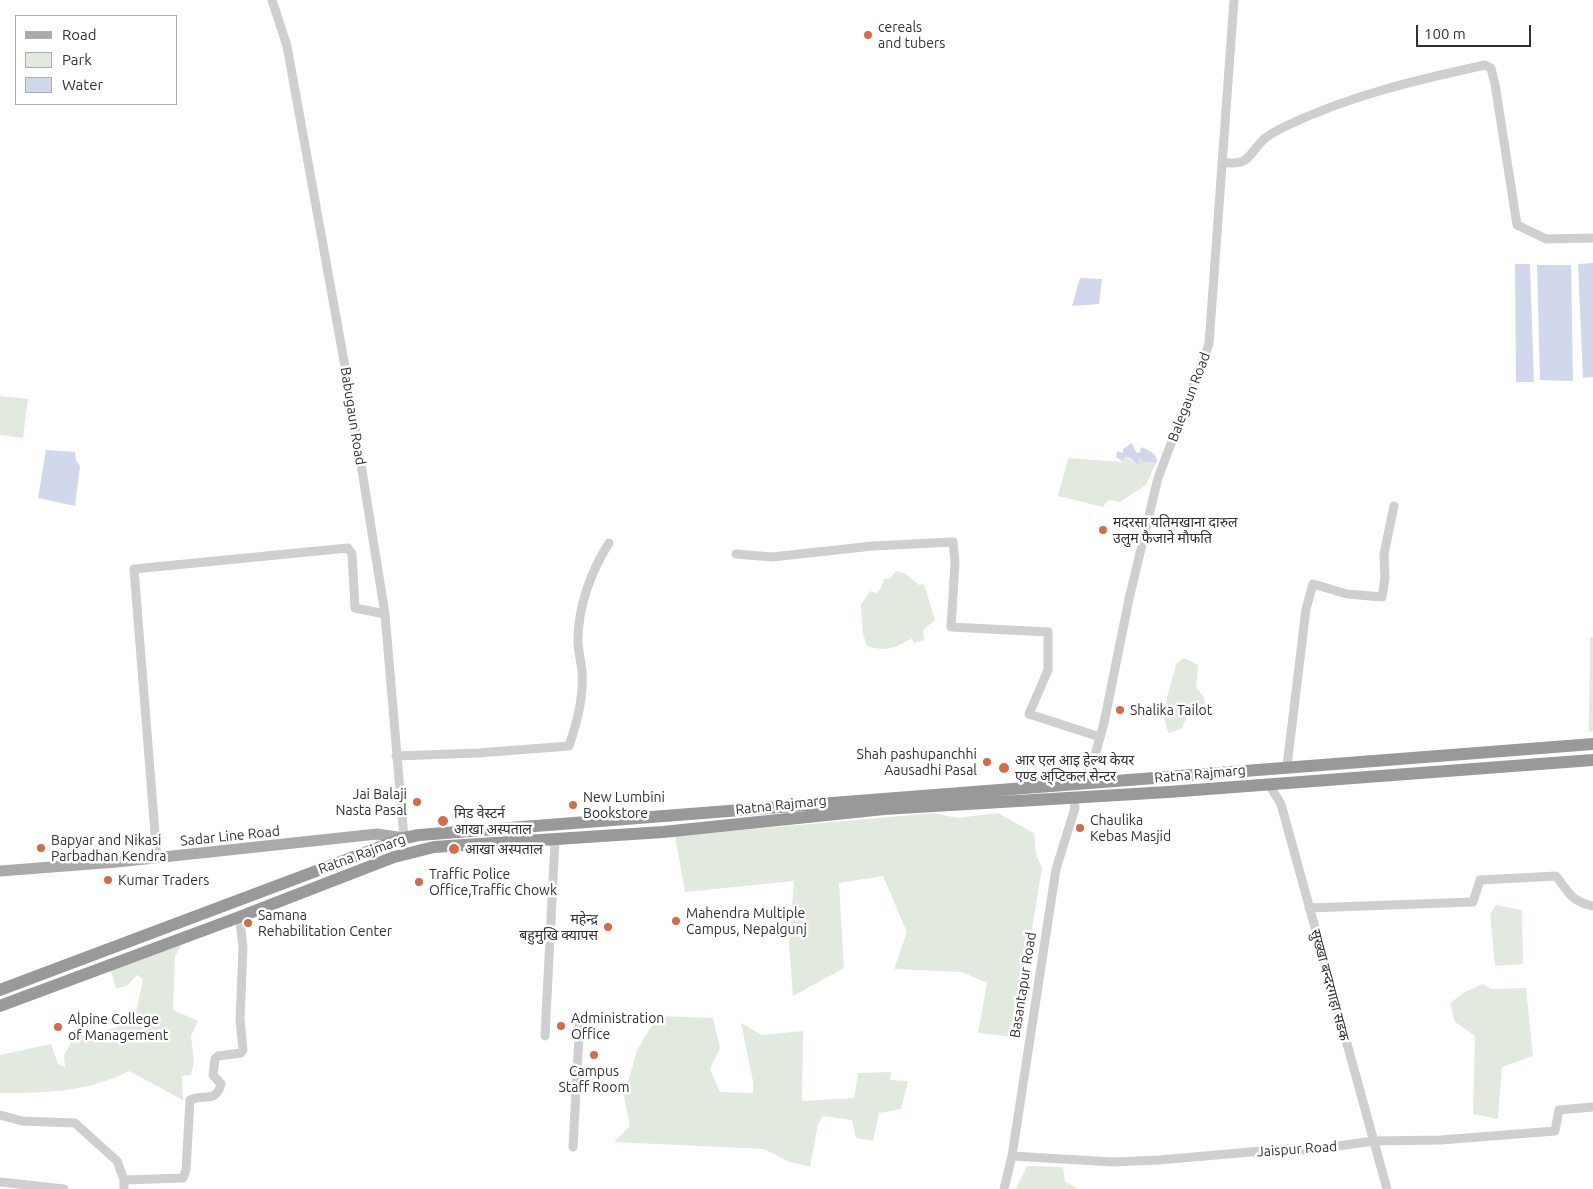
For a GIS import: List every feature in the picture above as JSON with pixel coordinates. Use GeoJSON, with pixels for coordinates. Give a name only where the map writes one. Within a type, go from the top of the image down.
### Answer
{"type":"FeatureCollection","features":[{"type":"Feature","properties":{"kind":"highway","name":"Ratna Rajmarg"},"geometry":{"type":"LineString","coordinates":[[0,1006],[413,851],[434,847],[549,841],[673,831],[884,809],[1055,798],[1078,789],[1287,766],[1593,744]]}},
{"type":"Feature","properties":{"kind":"highway","name":"Ratna Rajmarg"},"geometry":{"type":"LineString","coordinates":[[0,990],[404,838],[555,823],[1078,789],[1268,784],[1593,760]]}},
{"type":"Feature","properties":{"kind":"main road","name":"Sadar Line Road"},"geometry":{"type":"LineString","coordinates":[[0,871],[157,858],[377,834],[404,838]]}},
{"type":"Feature","properties":{"kind":"street","name":"Babugaun Road"},"geometry":{"type":"LineString","coordinates":[[272,0],[287,46],[348,383],[385,614],[404,838]]}},
{"type":"Feature","properties":{"kind":"street","name":"Balegaun Road"},"geometry":{"type":"LineString","coordinates":[[1078,789],[1092,766],[1100,737],[1129,600],[1158,478],[1209,344],[1234,0]]}},
{"type":"Feature","properties":{"kind":"street"},"geometry":{"type":"LineString","coordinates":[[1222,162],[1236,165],[1246,161],[1266,137],[1336,105],[1380,90],[1485,65],[1491,68],[1495,84],[1517,225],[1546,239],[1593,238]]}},
{"type":"Feature","properties":{"kind":"street"},"geometry":{"type":"LineString","coordinates":[[1287,766],[1306,608],[1313,584],[1346,594],[1382,597],[1385,578],[1384,554],[1394,506]]}},
{"type":"Feature","properties":{"kind":"street"},"geometry":{"type":"LineString","coordinates":[[736,554],[772,557],[872,546],[953,542],[955,562],[951,627],[1048,632],[1048,670],[1029,714],[1100,737]]}},
{"type":"Feature","properties":{"kind":"street"},"geometry":{"type":"LineString","coordinates":[[396,756],[568,747],[580,705],[582,672],[578,641],[583,606],[596,563],[609,543]]}},
{"type":"Feature","properties":{"kind":"street"},"geometry":{"type":"LineString","coordinates":[[157,858],[134,569],[348,548],[352,554],[355,608],[385,614]]}},
{"type":"Feature","properties":{"kind":"street","name":"सुख्खा बन्दरगाहा सडक"},"geometry":{"type":"LineString","coordinates":[[1268,784],[1281,804],[1387,1189]]}},
{"type":"Feature","properties":{"kind":"street","name":"Basantapur Road"},"geometry":{"type":"LineString","coordinates":[[1004,1189],[1012,1156],[1056,869],[1075,808],[1078,789]]}},
{"type":"Feature","properties":{"kind":"street"},"geometry":{"type":"LineString","coordinates":[[545,1036],[555,841],[549,841]]}},
{"type":"Feature","properties":{"kind":"street"},"geometry":{"type":"LineString","coordinates":[[1309,908],[1473,902],[1480,880],[1556,876],[1568,896],[1583,904],[1593,906]]}},
{"type":"Feature","properties":{"kind":"street"},"geometry":{"type":"LineString","coordinates":[[0,1114],[22,1121],[75,1123],[117,1161],[124,1184],[183,1178],[186,1170],[190,1100],[214,1097],[221,1084],[212,1075],[215,1059],[218,1056],[241,1053],[244,1050],[240,1013],[243,948],[240,920],[234,919]]}},
{"type":"Feature","properties":{"kind":"street"},"geometry":{"type":"LineString","coordinates":[[573,1146],[580,1018]]}},
{"type":"Feature","properties":{"kind":"street","name":"Jaispur Road"},"geometry":{"type":"LineString","coordinates":[[1012,1156],[1113,1162],[1285,1149],[1309,1150],[1374,1142],[1441,1140],[1555,1131],[1559,1110],[1593,1107]]}},
{"type":"Feature","properties":{"kind":"street"},"geometry":{"type":"LineString","coordinates":[[0,1182],[64,1189]]}},
{"type":"Feature","properties":{"kind":"green space"},"geometry":{"type":"Polygon","coordinates":[[[0,396],[28,399],[23,438],[0,435],[0,396]]]}},
{"type":"Feature","properties":{"kind":"green space"},"geometry":{"type":"Polygon","coordinates":[[[1123,456],[1139,464],[1139,458],[1143,462],[1156,463],[1146,485],[1120,502],[1108,500],[1103,507],[1058,496],[1068,458],[1123,462],[1123,456]]]}},
{"type":"Feature","properties":{"kind":"green space"},"geometry":{"type":"Polygon","coordinates":[[[896,571],[906,574],[919,585],[924,584],[935,620],[923,630],[924,640],[914,643],[912,638],[896,647],[886,649],[867,646],[863,634],[861,605],[870,591],[876,593],[881,588],[884,579],[890,578],[896,571]]]}},
{"type":"Feature","properties":{"kind":"green space"},"geometry":{"type":"Polygon","coordinates":[[[1590,637],[1593,637],[1593,731],[1589,732],[1590,637]]]}},
{"type":"Feature","properties":{"kind":"green space"},"geometry":{"type":"Polygon","coordinates":[[[1184,658],[1198,665],[1196,687],[1204,698],[1205,704],[1188,714],[1182,728],[1169,733],[1166,725],[1165,708],[1176,664],[1184,658]]]}},
{"type":"Feature","properties":{"kind":"green space"},"geometry":{"type":"Polygon","coordinates":[[[934,813],[957,818],[998,813],[1034,833],[1036,854],[1042,868],[1014,1037],[978,1033],[987,983],[962,972],[894,969],[907,932],[883,876],[839,883],[844,968],[793,996],[789,944],[794,881],[685,892],[675,836],[934,813]]]}},
{"type":"Feature","properties":{"kind":"green space"},"geometry":{"type":"Polygon","coordinates":[[[1496,905],[1522,910],[1523,964],[1495,966],[1490,914],[1496,905]]]}},
{"type":"Feature","properties":{"kind":"green space"},"geometry":{"type":"Polygon","coordinates":[[[183,942],[175,956],[173,1010],[198,1021],[191,1036],[194,1062],[191,1075],[182,1076],[183,1100],[129,1071],[98,1083],[66,1090],[0,1093],[0,1055],[51,1044],[58,1064],[65,1067],[64,1055],[75,1035],[116,1028],[125,1016],[136,1012],[143,979],[137,975],[127,986],[116,988],[110,968],[183,942]]]}},
{"type":"Feature","properties":{"kind":"green space"},"geometry":{"type":"Polygon","coordinates":[[[1483,984],[1491,989],[1526,988],[1533,1056],[1502,1067],[1498,1119],[1473,1114],[1475,1036],[1455,1022],[1450,1003],[1465,992],[1483,984]]]}},
{"type":"Feature","properties":{"kind":"green space"},"geometry":{"type":"Polygon","coordinates":[[[658,1016],[713,1018],[720,1048],[710,1069],[720,1092],[753,1093],[753,1081],[741,1023],[762,1035],[803,1031],[802,1101],[854,1098],[858,1073],[891,1072],[890,1080],[908,1081],[901,1109],[879,1113],[873,1141],[856,1138],[852,1120],[823,1116],[818,1124],[810,1167],[790,1162],[764,1149],[614,1142],[630,1126],[624,1097],[637,1050],[658,1016]]]}},
{"type":"Feature","properties":{"kind":"green space"},"geometry":{"type":"Polygon","coordinates":[[[1027,1166],[1063,1167],[1065,1181],[1078,1189],[1016,1189],[1027,1166]]]}},
{"type":"Feature","properties":{"kind":"water"},"geometry":{"type":"Polygon","coordinates":[[[1593,263],[1593,377],[1583,378],[1578,264],[1593,263]]]}},
{"type":"Feature","properties":{"kind":"water"},"geometry":{"type":"Polygon","coordinates":[[[1515,264],[1530,264],[1534,382],[1516,382],[1515,264]]]}},
{"type":"Feature","properties":{"kind":"water"},"geometry":{"type":"Polygon","coordinates":[[[1537,265],[1571,265],[1573,381],[1540,380],[1537,265]]]}},
{"type":"Feature","properties":{"kind":"water"},"geometry":{"type":"Polygon","coordinates":[[[1080,278],[1102,279],[1099,304],[1072,306],[1080,278]]]}},
{"type":"Feature","properties":{"kind":"water"},"geometry":{"type":"Polygon","coordinates":[[[1132,443],[1136,452],[1140,453],[1141,447],[1154,454],[1157,458],[1156,463],[1143,462],[1139,458],[1139,465],[1130,458],[1124,457],[1123,462],[1116,457],[1117,451],[1123,453],[1123,449],[1132,443]]]}},
{"type":"Feature","properties":{"kind":"water"},"geometry":{"type":"Polygon","coordinates":[[[46,450],[75,452],[76,460],[80,466],[75,506],[38,498],[46,450]]]}},
{"type":"Feature","properties":{"kind":"place","name":"cereals and tubers"},"geometry":{"type":"Point","coordinates":[868,35]}},
{"type":"Feature","properties":{"kind":"place","name":"मदरसा यतिमखाना दारुल उलुम फैजाने माैफति"},"geometry":{"type":"Point","coordinates":[1103,530]}},
{"type":"Feature","properties":{"kind":"place","name":"Shalika Tailot"},"geometry":{"type":"Point","coordinates":[1120,710]}},
{"type":"Feature","properties":{"kind":"place","name":"Shah pashupanchhi Aausadhi Pasal"},"geometry":{"type":"Point","coordinates":[987,762]}},
{"type":"Feature","properties":{"kind":"place","name":"आर एल आइ हेल्थ केयर एण्ड अ्प्टिकल सेन्टर"},"geometry":{"type":"Point","coordinates":[1004,768]}},
{"type":"Feature","properties":{"kind":"place","name":"Jai Balaji Nasta Pasal"},"geometry":{"type":"Point","coordinates":[417,802]}},
{"type":"Feature","properties":{"kind":"place","name":"New Lumbini Bookstore"},"geometry":{"type":"Point","coordinates":[573,805]}},
{"type":"Feature","properties":{"kind":"place","name":"मिड वेस्टर्न आखा अस्पताल"},"geometry":{"type":"Point","coordinates":[443,821]}},
{"type":"Feature","properties":{"kind":"place","name":"Chaulika Kebas Masjid"},"geometry":{"type":"Point","coordinates":[1080,828]}},
{"type":"Feature","properties":{"kind":"place","name":"Bapyar and Nikasi Parbadhan Kendra"},"geometry":{"type":"Point","coordinates":[41,848]}},
{"type":"Feature","properties":{"kind":"place","name":"आखा अस्पताल"},"geometry":{"type":"Point","coordinates":[454,849]}},
{"type":"Feature","properties":{"kind":"place","name":"Kumar Traders"},"geometry":{"type":"Point","coordinates":[108,880]}},
{"type":"Feature","properties":{"kind":"place","name":"Traffic Police Office,Traffic Chowk"},"geometry":{"type":"Point","coordinates":[419,882]}},
{"type":"Feature","properties":{"kind":"place","name":"Mahendra Multiple Campus, Nepalgunj"},"geometry":{"type":"Point","coordinates":[676,921]}},
{"type":"Feature","properties":{"kind":"place","name":"Samana Rehabilitation Center"},"geometry":{"type":"Point","coordinates":[248,923]}},
{"type":"Feature","properties":{"kind":"place","name":"महेन्द्र बहुमुखि क्यापस"},"geometry":{"type":"Point","coordinates":[608,927]}},
{"type":"Feature","properties":{"kind":"place","name":"Administration Office"},"geometry":{"type":"Point","coordinates":[561,1026]}},
{"type":"Feature","properties":{"kind":"place","name":"Alpine College of Management"},"geometry":{"type":"Point","coordinates":[58,1027]}},
{"type":"Feature","properties":{"kind":"place","name":"Campus Staff Room"},"geometry":{"type":"Point","coordinates":[594,1055]}}]}
